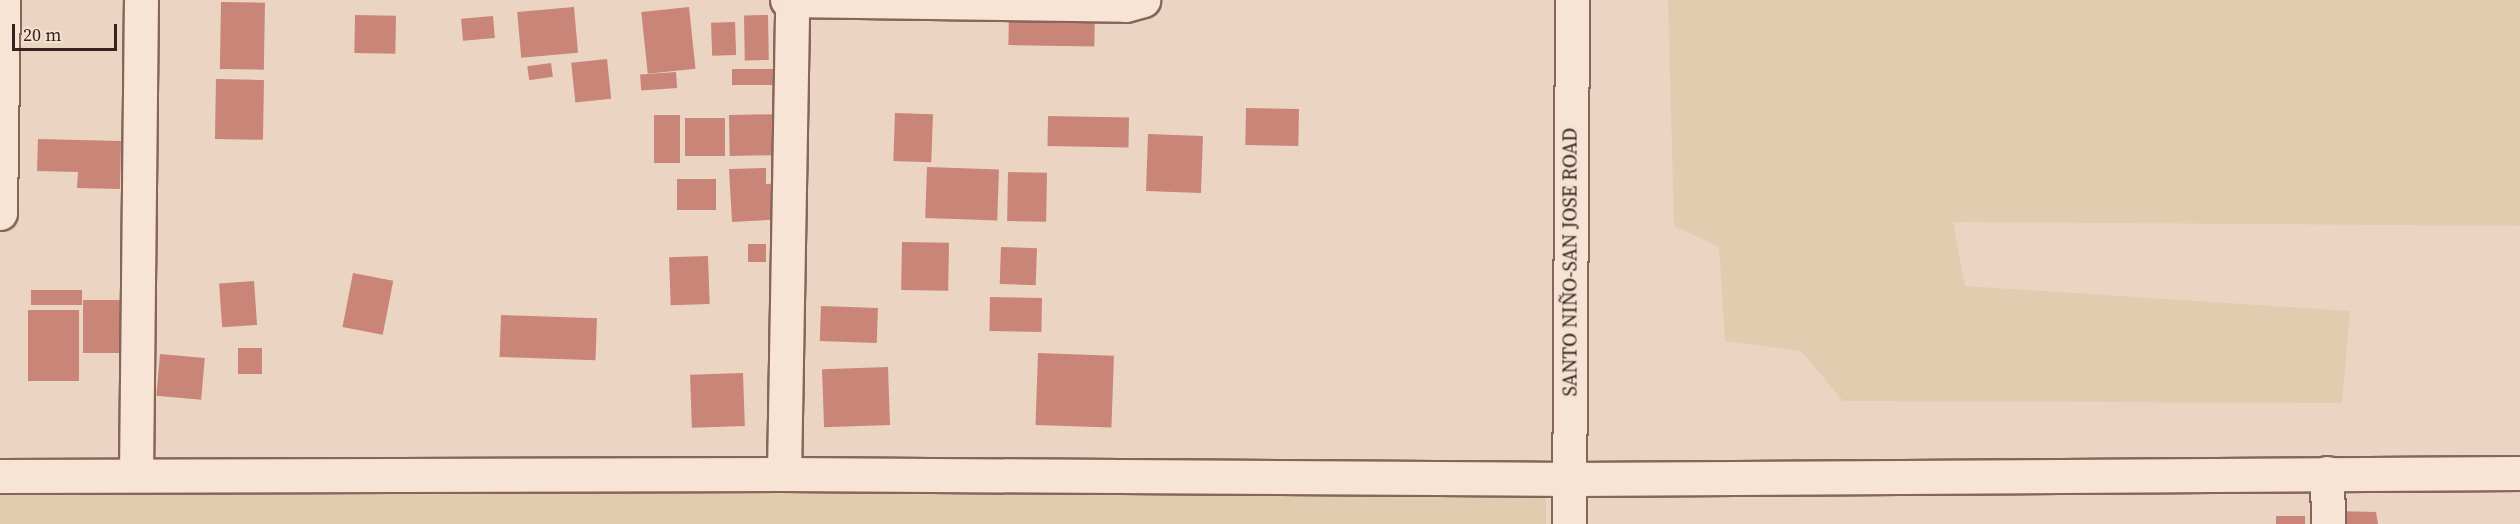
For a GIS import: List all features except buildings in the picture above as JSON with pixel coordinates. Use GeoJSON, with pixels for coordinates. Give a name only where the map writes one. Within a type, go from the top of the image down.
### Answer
{"type":"FeatureCollection","features":[{"type":"Feature","properties":{"kind":"street"},"geometry":{"type":"LineString","coordinates":[[0,213],[3,0]]}},
{"type":"Feature","properties":{"kind":"street"},"geometry":{"type":"LineString","coordinates":[[136,475],[141,0]]}},
{"type":"Feature","properties":{"kind":"street"},"geometry":{"type":"LineString","coordinates":[[787,0],[1126,5],[1143,0]]}},
{"type":"Feature","properties":{"kind":"street"},"geometry":{"type":"LineString","coordinates":[[784,474],[792,0]]}},
{"type":"Feature","properties":{"kind":"street","name":"SANTO NIÑO-SAN JOSE ROAD"},"geometry":{"type":"LineString","coordinates":[[1569,524],[1572,0]]}},
{"type":"Feature","properties":{"kind":"street"},"geometry":{"type":"LineString","coordinates":[[2327,473],[2328,524]]}},
{"type":"Feature","properties":{"kind":"street"},"geometry":{"type":"LineString","coordinates":[[0,476],[784,474],[1569,479],[2520,473]]}},
{"type":"Feature","properties":{"kind":"shaded area"},"geometry":{"type":"Polygon","coordinates":[[[1668,0],[2520,0],[2520,226],[1953,222],[1965,286],[2350,311],[2342,403],[1843,401],[1801,351],[1725,341],[1719,247],[1674,226],[1668,0]]]}},
{"type":"Feature","properties":{"kind":"shaded area"},"geometry":{"type":"Polygon","coordinates":[[[0,490],[1546,490],[1546,524],[0,524],[0,490]]]}}]}
